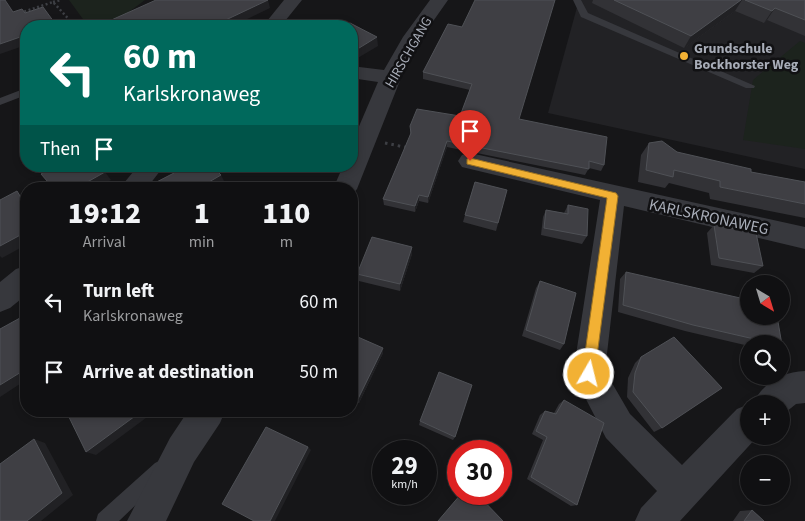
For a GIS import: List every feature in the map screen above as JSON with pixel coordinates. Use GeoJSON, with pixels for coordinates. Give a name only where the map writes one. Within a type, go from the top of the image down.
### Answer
{"type":"FeatureCollection","features":[{"type":"Feature","properties":{"kind":"street"},"geometry":{"type":"LineString","coordinates":[[277,20],[293,0]]}},
{"type":"Feature","properties":{"kind":"street","name":"HIRSCHGANG"},"geometry":{"type":"LineString","coordinates":[[358,159],[390,77],[412,39],[440,0]]}},
{"type":"Feature","properties":{"kind":"street"},"geometry":{"type":"LineString","coordinates":[[358,73],[390,77]]}},
{"type":"Feature","properties":{"kind":"street","name":"KARLSKRONAWEG"},"geometry":{"type":"LineString","coordinates":[[470,161],[612,196],[805,238]]}},
{"type":"Feature","properties":{"kind":"street"},"geometry":{"type":"LineString","coordinates":[[138,182],[147,172]]}},
{"type":"Feature","properties":{"kind":"street"},"geometry":{"type":"LineString","coordinates":[[612,196],[589,374],[618,426],[682,490]]}},
{"type":"Feature","properties":{"kind":"street"},"geometry":{"type":"LineString","coordinates":[[0,299],[20,283]]}},
{"type":"Feature","properties":{"kind":"street"},"geometry":{"type":"LineString","coordinates":[[781,395],[790,388],[805,387]]}},
{"type":"Feature","properties":{"kind":"street"},"geometry":{"type":"LineString","coordinates":[[146,521],[182,450],[204,417]]}},
{"type":"Feature","properties":{"kind":"street"},"geometry":{"type":"LineString","coordinates":[[654,521],[740,430]]}},
{"type":"Feature","properties":{"kind":"lane"},"geometry":{"type":"LineString","coordinates":[[577,0],[584,15],[750,86]]}},
{"type":"Feature","properties":{"kind":"lane"},"geometry":{"type":"LineString","coordinates":[[0,102],[20,94]]}},
{"type":"Feature","properties":{"kind":"lane"},"geometry":{"type":"LineString","coordinates":[[105,521],[182,450]]}},
{"type":"Feature","properties":{"kind":"path"},"geometry":{"type":"LineString","coordinates":[[18,13],[61,0]]}},
{"type":"Feature","properties":{"kind":"path"},"geometry":{"type":"LineString","coordinates":[[53,2],[70,20]]}},
{"type":"Feature","properties":{"kind":"path"},"geometry":{"type":"LineString","coordinates":[[367,138],[414,149]]}},
{"type":"Feature","properties":{"kind":"shaded area"},"geometry":{"type":"Polygon","coordinates":[[[69,0],[145,0],[118,20],[84,20],[69,0]]]}},
{"type":"Feature","properties":{"kind":"shaded area","name":"Grundschule Bockhorster Weg"},"geometry":{"type":"Polygon","coordinates":[[[579,0],[805,0],[805,169],[548,113],[579,0]]]}},
{"type":"Feature","properties":{"kind":"shaded area"},"geometry":{"type":"Polygon","coordinates":[[[800,41],[805,43],[805,149],[743,140],[753,80],[800,41]]]}},
{"type":"Feature","properties":{"kind":"building"},"geometry":{"type":"Polygon","coordinates":[[[0,0],[5,0],[13,12],[22,9],[25,13],[43,7],[53,20],[20,20],[20,37],[0,44],[0,0]]]}},
{"type":"Feature","properties":{"kind":"building"},"geometry":{"type":"Polygon","coordinates":[[[156,0],[268,0],[226,20],[111,20],[156,0]]]}},
{"type":"Feature","properties":{"kind":"building"},"geometry":{"type":"Polygon","coordinates":[[[475,0],[555,0],[519,119],[607,137],[604,165],[589,161],[589,169],[447,141],[428,197],[419,195],[415,206],[383,199],[411,133],[410,126],[417,109],[460,116],[472,84],[423,72],[448,24],[462,27],[475,0]]]}},
{"type":"Feature","properties":{"kind":"building"},"geometry":{"type":"Polygon","coordinates":[[[614,0],[741,0],[691,36],[614,0]]]}},
{"type":"Feature","properties":{"kind":"building"},"geometry":{"type":"Polygon","coordinates":[[[745,0],[805,0],[805,20],[775,8],[772,11],[745,0]]]}},
{"type":"Feature","properties":{"kind":"building"},"geometry":{"type":"Polygon","coordinates":[[[358,27],[377,37],[358,49],[358,27]]]}},
{"type":"Feature","properties":{"kind":"building"},"geometry":{"type":"Polygon","coordinates":[[[662,141],[677,152],[751,169],[751,172],[805,182],[805,204],[720,187],[720,181],[674,170],[673,177],[646,170],[649,143],[662,141]]]}},
{"type":"Feature","properties":{"kind":"building"},"geometry":{"type":"Polygon","coordinates":[[[44,172],[105,172],[87,182],[48,182],[41,174],[44,172]]]}},
{"type":"Feature","properties":{"kind":"building"},"geometry":{"type":"Polygon","coordinates":[[[218,172],[221,175],[209,182],[157,182],[174,173],[218,172]]]}},
{"type":"Feature","properties":{"kind":"building"},"geometry":{"type":"Polygon","coordinates":[[[475,182],[507,190],[498,223],[465,215],[475,182]]]}},
{"type":"Feature","properties":{"kind":"building"},"geometry":{"type":"Polygon","coordinates":[[[17,191],[20,196],[20,235],[0,246],[0,200],[17,191]]]}},
{"type":"Feature","properties":{"kind":"building"},"geometry":{"type":"Polygon","coordinates":[[[568,205],[588,209],[587,236],[544,228],[546,210],[568,214],[568,205]]]}},
{"type":"Feature","properties":{"kind":"building"},"geometry":{"type":"Polygon","coordinates":[[[714,225],[756,233],[763,266],[719,258],[714,225]]]}},
{"type":"Feature","properties":{"kind":"building"},"geometry":{"type":"Polygon","coordinates":[[[372,237],[412,247],[400,284],[358,274],[372,237]]]}},
{"type":"Feature","properties":{"kind":"building"},"geometry":{"type":"Polygon","coordinates":[[[626,272],[740,298],[740,325],[779,325],[780,335],[740,336],[693,325],[623,305],[626,272]]]}},
{"type":"Feature","properties":{"kind":"building"},"geometry":{"type":"Polygon","coordinates":[[[540,281],[576,293],[564,344],[526,330],[540,281]]]}},
{"type":"Feature","properties":{"kind":"building"},"geometry":{"type":"Polygon","coordinates":[[[20,318],[20,373],[0,385],[0,329],[20,318]]]}},
{"type":"Feature","properties":{"kind":"building"},"geometry":{"type":"Polygon","coordinates":[[[358,337],[383,348],[358,399],[358,337]]]}},
{"type":"Feature","properties":{"kind":"building"},"geometry":{"type":"Polygon","coordinates":[[[674,337],[722,388],[662,428],[633,392],[635,373],[641,357],[674,337]]]}},
{"type":"Feature","properties":{"kind":"building"},"geometry":{"type":"Polygon","coordinates":[[[439,372],[472,385],[455,437],[420,421],[439,372]]]}},
{"type":"Feature","properties":{"kind":"building"},"geometry":{"type":"Polygon","coordinates":[[[564,400],[604,423],[577,505],[531,477],[547,437],[536,431],[545,411],[556,414],[564,400]]]}},
{"type":"Feature","properties":{"kind":"building"},"geometry":{"type":"Polygon","coordinates":[[[69,417],[134,417],[86,452],[69,417]]]}},
{"type":"Feature","properties":{"kind":"building"},"geometry":{"type":"Polygon","coordinates":[[[266,427],[308,447],[270,521],[254,521],[222,504],[266,427]]]}},
{"type":"Feature","properties":{"kind":"building"},"geometry":{"type":"Polygon","coordinates":[[[34,439],[62,493],[27,521],[0,521],[0,464],[34,439]]]}},
{"type":"Feature","properties":{"kind":"building"},"geometry":{"type":"Polygon","coordinates":[[[452,505],[488,505],[503,521],[438,521],[452,505]]]}},
{"type":"Feature","properties":{"kind":"building"},"geometry":{"type":"Polygon","coordinates":[[[752,510],[764,521],[744,521],[752,510]]]}},
{"type":"Feature","properties":{"kind":"place","name":"Grundschule Bockhorster Weg"},"geometry":{"type":"Point","coordinates":[684,56]}},
{"type":"Feature","properties":{"kind":"route"},"geometry":{"type":"LineString","coordinates":[[470,161],[612,196],[589,374]]}}]}
